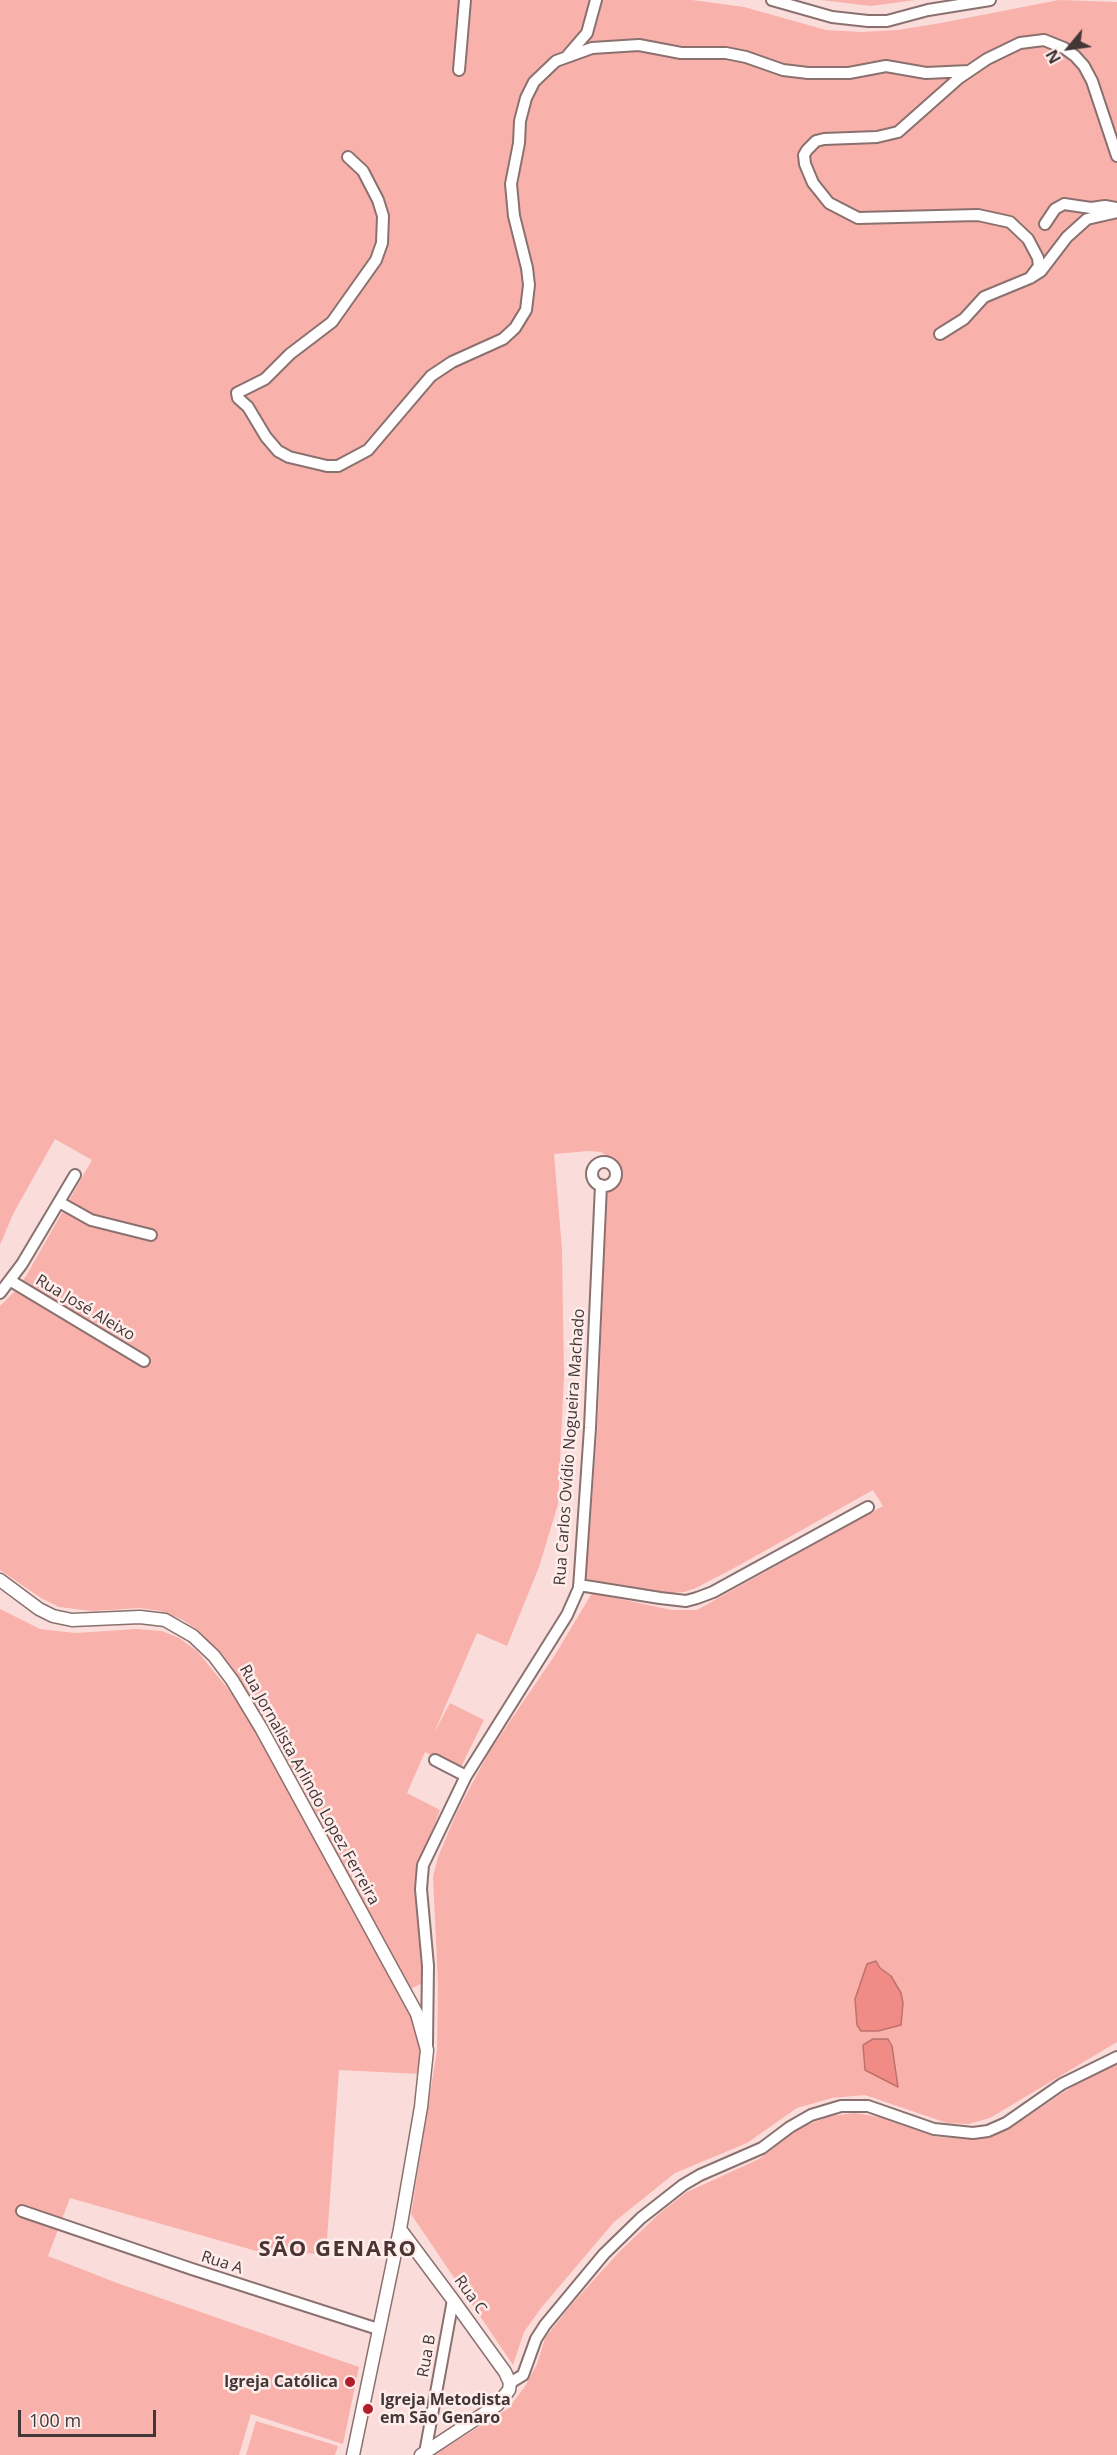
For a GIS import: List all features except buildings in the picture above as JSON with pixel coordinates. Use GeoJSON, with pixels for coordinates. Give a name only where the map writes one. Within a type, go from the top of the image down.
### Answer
{"type":"FeatureCollection","features":[{"type":"Feature","properties":{"kind":"street"},"geometry":{"type":"LineString","coordinates":[[459,70],[465,0]]}},
{"type":"Feature","properties":{"kind":"street"},"geometry":{"type":"LineString","coordinates":[[566,57],[587,33],[596,0]]}},
{"type":"Feature","properties":{"kind":"street"},"geometry":{"type":"LineString","coordinates":[[772,0],[832,17],[868,21],[887,21],[928,10],[990,0]]}},
{"type":"Feature","properties":{"kind":"street"},"geometry":{"type":"LineString","coordinates":[[1030,278],[1036,273],[1038,258],[1028,239],[1010,222],[978,215],[858,218],[829,203],[807,172],[804,155],[816,141],[877,137],[898,132],[969,70],[1020,43],[1044,40],[1064,48],[1084,66],[1092,81],[1117,156]]}},
{"type":"Feature","properties":{"kind":"street"},"geometry":{"type":"LineString","coordinates":[[348,156],[363,171],[383,216],[382,243],[376,260],[332,322],[290,354],[265,379],[237,393],[238,398],[248,407],[266,437],[278,451],[289,457],[327,466],[338,465],[368,450],[431,376],[452,362],[502,339],[515,328],[526,310],[529,285],[511,198],[520,121],[526,98],[534,82],[556,61],[592,48],[639,45],[681,53],[746,57],[783,70],[808,73],[849,73],[886,66],[926,73],[969,70]]}},
{"type":"Feature","properties":{"kind":"street"},"geometry":{"type":"LineString","coordinates":[[1045,224],[1055,209],[1064,204],[1091,208],[1104,206],[1117,210]]}},
{"type":"Feature","properties":{"kind":"street"},"geometry":{"type":"LineString","coordinates":[[940,334],[964,319],[984,297],[1030,278],[1041,271],[1078,225],[1097,215],[1117,210]]}},
{"type":"Feature","properties":{"kind":"street"},"geometry":{"type":"LineString","coordinates":[[0,1293],[11,1281],[75,1175]]}},
{"type":"Feature","properties":{"kind":"street","name":"Rua Carlos Ovídio Nogueira Machado"},"geometry":{"type":"LineString","coordinates":[[353,2455],[399,2229],[421,2107],[427,2050],[428,1966],[422,1871],[428,1851],[466,1776],[567,1615],[579,1585],[591,1428],[601,1185]]}},
{"type":"Feature","properties":{"kind":"street"},"geometry":{"type":"LineString","coordinates":[[59,1202],[91,1220],[151,1235]]}},
{"type":"Feature","properties":{"kind":"street","name":"Rua José Aleixo"},"geometry":{"type":"LineString","coordinates":[[11,1281],[144,1361]]}},
{"type":"Feature","properties":{"kind":"street"},"geometry":{"type":"LineString","coordinates":[[579,1585],[660,1599],[686,1601],[713,1592],[868,1507]]}},
{"type":"Feature","properties":{"kind":"street","name":"Rua Jornalista Arlindo Lopez Ferreira"},"geometry":{"type":"LineString","coordinates":[[0,1580],[39,1609],[53,1616],[72,1620],[140,1617],[165,1620],[193,1636],[214,1656],[232,1680],[261,1728],[408,1997],[423,2030],[427,2050]]}},
{"type":"Feature","properties":{"kind":"street"},"geometry":{"type":"LineString","coordinates":[[435,1760],[466,1776]]}},
{"type":"Feature","properties":{"kind":"street"},"geometry":{"type":"LineString","coordinates":[[423,2454],[497,2404],[509,2390],[510,2383],[523,2375],[536,2339],[545,2325],[604,2254],[641,2218],[683,2185],[762,2148],[811,2115],[841,2106],[868,2106],[934,2129],[973,2133],[988,2131],[1006,2123],[1062,2084],[1117,2057]]}},
{"type":"Feature","properties":{"kind":"street","name":"Rua A"},"geometry":{"type":"LineString","coordinates":[[22,2211],[378,2329]]}},
{"type":"Feature","properties":{"kind":"street","name":"Rua C"},"geometry":{"type":"LineString","coordinates":[[399,2229],[505,2372],[510,2383]]}},
{"type":"Feature","properties":{"kind":"street","name":"Rua B"},"geometry":{"type":"LineString","coordinates":[[423,2454],[453,2300]]}},
{"type":"Feature","properties":{"kind":"shaded area"},"geometry":{"type":"Polygon","coordinates":[[[0,0],[692,0],[744,7],[826,30],[861,32],[898,30],[1059,0],[1117,2],[1117,2042],[990,2118],[968,2124],[947,2123],[865,2095],[832,2098],[797,2108],[747,2143],[675,2173],[614,2222],[541,2308],[524,2332],[513,2365],[411,2214],[437,2050],[438,1984],[433,1877],[438,1857],[457,1812],[489,1752],[555,1655],[592,1593],[672,1610],[697,1610],[883,1506],[873,1490],[736,1567],[684,1592],[670,1593],[586,1579],[598,1419],[607,1191],[616,1183],[618,1170],[612,1160],[601,1152],[554,1154],[562,1249],[564,1375],[558,1504],[539,1567],[507,1646],[477,1633],[433,1735],[450,1703],[484,1720],[460,1769],[425,1752],[407,1793],[440,1810],[417,1870],[416,1892],[423,1958],[423,1983],[410,1989],[276,1739],[231,1667],[200,1632],[183,1620],[160,1611],[140,1608],[92,1611],[59,1607],[41,1598],[0,1570],[0,1306],[26,1276],[92,1160],[55,1139],[13,1214],[0,1245],[0,0]]]}},
{"type":"Feature","properties":{"kind":"shaded area"},"geometry":{"type":"Polygon","coordinates":[[[821,0],[915,0],[871,6],[821,0]]]}},
{"type":"Feature","properties":{"kind":"shaded area"},"geometry":{"type":"Polygon","coordinates":[[[0,1609],[40,1629],[76,1633],[136,1629],[162,1631],[179,1638],[197,1651],[233,1695],[256,1731],[412,2012],[422,2052],[421,2074],[339,2070],[326,2254],[260,2252],[70,2198],[48,2256],[117,2283],[359,2367],[343,2444],[251,2414],[239,2455],[0,2455],[0,1609]]]}},
{"type":"Feature","properties":{"kind":"shaded area"},"geometry":{"type":"Polygon","coordinates":[[[876,1961],[880,1968],[891,1976],[901,1993],[903,2003],[901,2025],[878,2031],[861,2031],[857,2025],[855,1999],[867,1964],[876,1961]]]}},
{"type":"Feature","properties":{"kind":"shaded area"},"geometry":{"type":"Polygon","coordinates":[[[873,2039],[888,2039],[892,2046],[898,2087],[865,2070],[863,2045],[873,2039]]]}},
{"type":"Feature","properties":{"kind":"shaded area"},"geometry":{"type":"Polygon","coordinates":[[[1117,2062],[1117,2455],[434,2455],[509,2408],[526,2385],[537,2364],[545,2338],[572,2304],[620,2251],[660,2213],[687,2192],[759,2159],[799,2128],[830,2116],[855,2113],[880,2117],[936,2137],[968,2139],[991,2136],[1012,2127],[1079,2082],[1117,2062]]]}},
{"type":"Feature","properties":{"kind":"shaded area"},"geometry":{"type":"Polygon","coordinates":[[[256,2421],[338,2446],[335,2455],[246,2455],[256,2421]]]}},
{"type":"Feature","properties":{"kind":"place","name":"Igreja Católica"},"geometry":{"type":"Point","coordinates":[350,2382]}},
{"type":"Feature","properties":{"kind":"place","name":"Igreja Metodista em São Genaro"},"geometry":{"type":"Point","coordinates":[368,2409]}},
{"type":"Feature","properties":{"kind":"district","name":"SÃO GENARO"},"geometry":{"type":"Point","coordinates":[338,2250]}}]}
